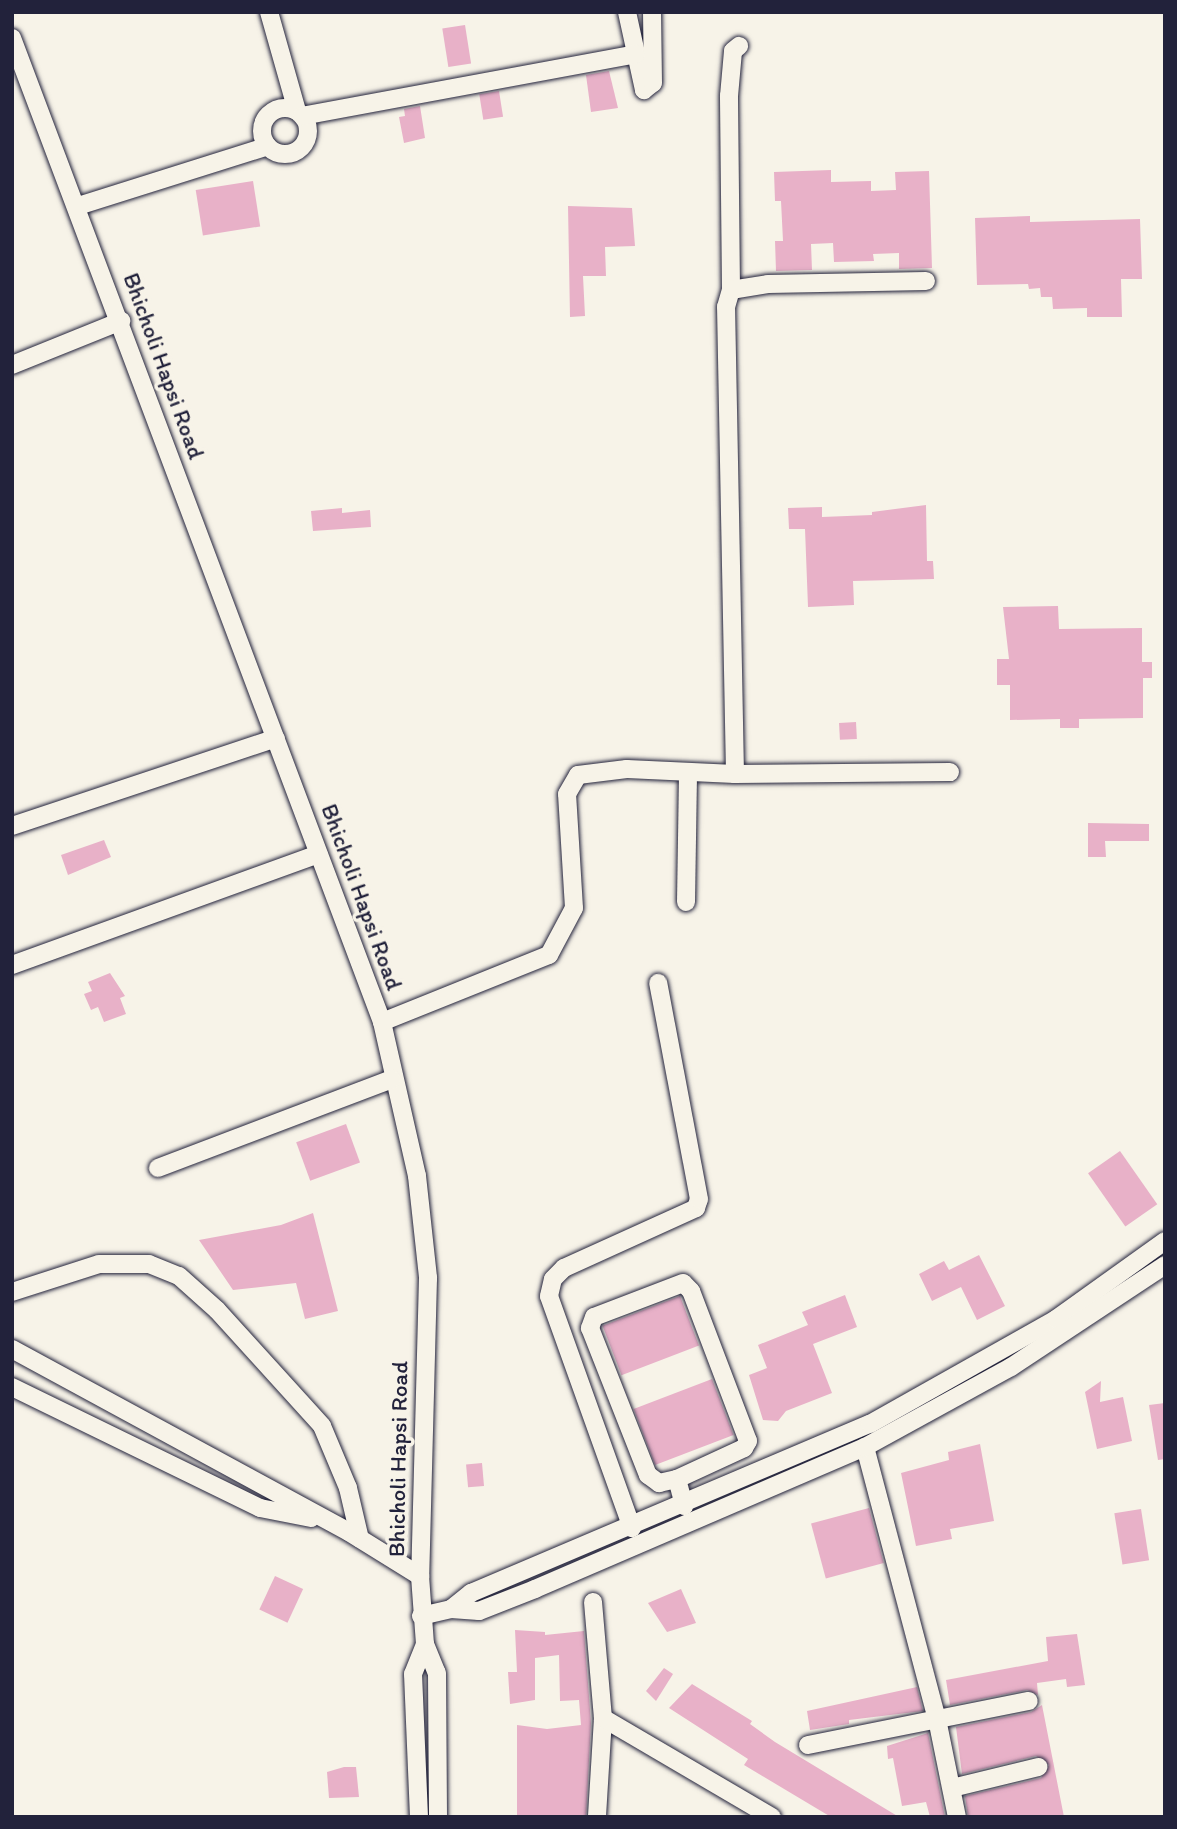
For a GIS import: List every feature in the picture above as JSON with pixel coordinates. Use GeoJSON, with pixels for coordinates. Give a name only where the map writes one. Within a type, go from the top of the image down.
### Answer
{"type":"FeatureCollection","features":[{"type":"Feature","properties":{"kind":"street"},"geometry":{"type":"LineString","coordinates":[[269,12],[299,114],[308,136],[300,149],[280,154],[268,146],[263,126],[270,114],[283,109],[299,114],[635,54]]}},
{"type":"Feature","properties":{"kind":"street"},"geometry":{"type":"LineString","coordinates":[[627,12],[640,85],[649,90],[652,12]]}},
{"type":"Feature","properties":{"kind":"street","name":"Bhicholi Hapsi Road"},"geometry":{"type":"LineString","coordinates":[[12,38],[19,78],[78,206],[382,1022],[392,1079],[417,1176],[428,1278],[420,1576],[425,1644],[437,1673],[438,1817]]}},
{"type":"Feature","properties":{"kind":"street"},"geometry":{"type":"LineString","coordinates":[[735,774],[726,307],[732,290],[729,96],[733,51],[739,46]]}},
{"type":"Feature","properties":{"kind":"street"},"geometry":{"type":"LineString","coordinates":[[78,206],[268,146]]}},
{"type":"Feature","properties":{"kind":"street"},"geometry":{"type":"LineString","coordinates":[[732,290],[768,284],[926,281]]}},
{"type":"Feature","properties":{"kind":"street"},"geometry":{"type":"LineString","coordinates":[[12,365],[121,321]]}},
{"type":"Feature","properties":{"kind":"street"},"geometry":{"type":"LineString","coordinates":[[12,826],[276,738]]}},
{"type":"Feature","properties":{"kind":"street"},"geometry":{"type":"LineString","coordinates":[[382,1022],[549,955],[574,908],[567,794],[578,775],[627,769],[735,774],[950,772]]}},
{"type":"Feature","properties":{"kind":"street"},"geometry":{"type":"LineString","coordinates":[[686,902],[688,772]]}},
{"type":"Feature","properties":{"kind":"street"},"geometry":{"type":"LineString","coordinates":[[12,965],[319,854]]}},
{"type":"Feature","properties":{"kind":"street"},"geometry":{"type":"LineString","coordinates":[[632,1528],[549,1296],[553,1279],[564,1268],[696,1208],[699,1199],[657,984]]}},
{"type":"Feature","properties":{"kind":"street"},"geometry":{"type":"LineString","coordinates":[[158,1168],[392,1079]]}},
{"type":"Feature","properties":{"kind":"street"},"geometry":{"type":"LineString","coordinates":[[451,1609],[471,1593],[684,1506],[870,1424],[972,1370],[1056,1319],[1165,1241]]}},
{"type":"Feature","properties":{"kind":"street"},"geometry":{"type":"LineString","coordinates":[[12,1292],[99,1264],[149,1264],[179,1276],[217,1310],[322,1426],[348,1488],[360,1538]]}},
{"type":"Feature","properties":{"kind":"street"},"geometry":{"type":"LineString","coordinates":[[421,1616],[451,1609],[479,1611],[865,1447],[1011,1367],[1165,1265]]}},
{"type":"Feature","properties":{"kind":"street"},"geometry":{"type":"LineString","coordinates":[[683,1283],[691,1291],[748,1441],[744,1448],[677,1479],[659,1483],[648,1475],[590,1328],[594,1317],[683,1283]]}},
{"type":"Feature","properties":{"kind":"street"},"geometry":{"type":"LineString","coordinates":[[12,1349],[360,1538],[420,1576]]}},
{"type":"Feature","properties":{"kind":"street"},"geometry":{"type":"LineString","coordinates":[[12,1387],[260,1508],[332,1523]]}},
{"type":"Feature","properties":{"kind":"street"},"geometry":{"type":"LineString","coordinates":[[865,1447],[937,1719],[957,1817]]}},
{"type":"Feature","properties":{"kind":"street"},"geometry":{"type":"LineString","coordinates":[[677,1479],[684,1506]]}},
{"type":"Feature","properties":{"kind":"street"},"geometry":{"type":"LineString","coordinates":[[593,1602],[603,1718],[597,1817]]}},
{"type":"Feature","properties":{"kind":"street"},"geometry":{"type":"LineString","coordinates":[[419,1817],[413,1674],[425,1644]]}},
{"type":"Feature","properties":{"kind":"street"},"geometry":{"type":"LineString","coordinates":[[808,1745],[1029,1701]]}},
{"type":"Feature","properties":{"kind":"street"},"geometry":{"type":"LineString","coordinates":[[603,1718],[772,1817]]}},
{"type":"Feature","properties":{"kind":"street"},"geometry":{"type":"LineString","coordinates":[[952,1788],[1038,1767]]}},
{"type":"Feature","properties":{"kind":"building"},"geometry":{"type":"Polygon","coordinates":[[[465,25],[471,64],[448,67],[442,29],[465,25]]]}},
{"type":"Feature","properties":{"kind":"building"},"geometry":{"type":"Polygon","coordinates":[[[609,71],[618,108],[591,112],[586,75],[609,71]]]}},
{"type":"Feature","properties":{"kind":"building"},"geometry":{"type":"Polygon","coordinates":[[[499,91],[503,117],[483,120],[479,94],[499,91]]]}},
{"type":"Feature","properties":{"kind":"building"},"geometry":{"type":"Polygon","coordinates":[[[420,106],[425,138],[404,143],[399,117],[405,116],[404,109],[420,106]]]}},
{"type":"Feature","properties":{"kind":"building"},"geometry":{"type":"Polygon","coordinates":[[[831,170],[831,182],[871,181],[871,191],[896,190],[895,172],[929,171],[932,268],[899,269],[899,253],[873,254],[874,261],[834,262],[833,243],[811,244],[812,270],[776,271],[775,241],[783,241],[781,201],[775,201],[774,172],[831,170]]]}},
{"type":"Feature","properties":{"kind":"building"},"geometry":{"type":"Polygon","coordinates":[[[253,181],[260,226],[203,236],[196,190],[253,181]]]}},
{"type":"Feature","properties":{"kind":"building"},"geometry":{"type":"Polygon","coordinates":[[[568,206],[632,208],[635,246],[605,247],[606,276],[583,276],[585,316],[570,317],[568,206]]]}},
{"type":"Feature","properties":{"kind":"building"},"geometry":{"type":"Polygon","coordinates":[[[1030,216],[1030,222],[1140,219],[1142,279],[1121,279],[1122,317],[1087,317],[1087,308],[1053,309],[1052,297],[1041,297],[1040,288],[1029,289],[1028,284],[977,285],[975,218],[1030,216]]]}},
{"type":"Feature","properties":{"kind":"building"},"geometry":{"type":"Polygon","coordinates":[[[926,505],[927,561],[933,561],[934,579],[853,581],[854,605],[808,607],[805,529],[789,529],[788,508],[822,507],[822,517],[872,515],[872,512],[926,505]]]}},
{"type":"Feature","properties":{"kind":"building"},"geometry":{"type":"Polygon","coordinates":[[[342,508],[342,513],[370,510],[371,527],[313,531],[311,511],[342,508]]]}},
{"type":"Feature","properties":{"kind":"building"},"geometry":{"type":"Polygon","coordinates":[[[1058,606],[1059,629],[1142,628],[1142,662],[1152,662],[1152,678],[1143,678],[1143,718],[1079,719],[1079,728],[1060,728],[1060,719],[1010,720],[1010,685],[997,685],[997,659],[1009,659],[1003,607],[1058,606]]]}},
{"type":"Feature","properties":{"kind":"building"},"geometry":{"type":"Polygon","coordinates":[[[856,722],[857,739],[840,740],[839,723],[856,722]]]}},
{"type":"Feature","properties":{"kind":"building"},"geometry":{"type":"Polygon","coordinates":[[[1088,823],[1149,824],[1149,841],[1105,841],[1106,857],[1088,857],[1088,823]]]}},
{"type":"Feature","properties":{"kind":"building"},"geometry":{"type":"Polygon","coordinates":[[[104,840],[111,857],[68,875],[61,855],[104,840]]]}},
{"type":"Feature","properties":{"kind":"building"},"geometry":{"type":"Polygon","coordinates":[[[110,973],[125,996],[120,998],[126,1014],[104,1022],[98,1007],[91,1010],[84,994],[92,991],[88,982],[110,973]]]}},
{"type":"Feature","properties":{"kind":"building"},"geometry":{"type":"Polygon","coordinates":[[[346,1124],[360,1163],[310,1181],[296,1142],[346,1124]]]}},
{"type":"Feature","properties":{"kind":"building"},"geometry":{"type":"Polygon","coordinates":[[[1120,1151],[1157,1204],[1125,1227],[1088,1173],[1120,1151]]]}},
{"type":"Feature","properties":{"kind":"building"},"geometry":{"type":"Polygon","coordinates":[[[313,1213],[338,1311],[305,1319],[296,1283],[233,1290],[199,1240],[281,1225],[313,1213]]]}},
{"type":"Feature","properties":{"kind":"building"},"geometry":{"type":"Polygon","coordinates":[[[979,1255],[1005,1306],[977,1320],[961,1287],[932,1301],[919,1274],[944,1261],[949,1270],[979,1255]]]}},
{"type":"Feature","properties":{"kind":"building"},"geometry":{"type":"Polygon","coordinates":[[[845,1295],[857,1327],[813,1344],[832,1393],[786,1411],[778,1421],[763,1420],[749,1375],[767,1368],[758,1345],[808,1325],[802,1312],[845,1295]]]}},
{"type":"Feature","properties":{"kind":"building"},"geometry":{"type":"Polygon","coordinates":[[[680,1296],[699,1345],[622,1375],[603,1326],[680,1296]]]}},
{"type":"Feature","properties":{"kind":"building"},"geometry":{"type":"Polygon","coordinates":[[[712,1379],[734,1435],[655,1465],[634,1409],[712,1379]]]}},
{"type":"Feature","properties":{"kind":"building"},"geometry":{"type":"Polygon","coordinates":[[[1101,1381],[1100,1402],[1123,1397],[1132,1441],[1097,1449],[1085,1392],[1101,1381]]]}},
{"type":"Feature","properties":{"kind":"building"},"geometry":{"type":"Polygon","coordinates":[[[1165,1403],[1165,1459],[1158,1460],[1149,1405],[1165,1403]]]}},
{"type":"Feature","properties":{"kind":"building"},"geometry":{"type":"Polygon","coordinates":[[[980,1444],[994,1521],[950,1529],[952,1539],[916,1546],[901,1473],[949,1460],[948,1452],[980,1444]]]}},
{"type":"Feature","properties":{"kind":"building"},"geometry":{"type":"Polygon","coordinates":[[[482,1463],[484,1486],[468,1487],[466,1464],[482,1463]]]}},
{"type":"Feature","properties":{"kind":"building"},"geometry":{"type":"Polygon","coordinates":[[[869,1508],[884,1563],[826,1579],[811,1524],[869,1508]]]}},
{"type":"Feature","properties":{"kind":"building"},"geometry":{"type":"Polygon","coordinates":[[[1141,1509],[1149,1560],[1122,1565],[1114,1513],[1141,1509]]]}},
{"type":"Feature","properties":{"kind":"building"},"geometry":{"type":"Polygon","coordinates":[[[275,1576],[303,1589],[287,1623],[259,1610],[275,1576]]]}},
{"type":"Feature","properties":{"kind":"building"},"geometry":{"type":"Polygon","coordinates":[[[681,1589],[696,1623],[667,1632],[648,1603],[681,1589]]]}},
{"type":"Feature","properties":{"kind":"building"},"geometry":{"type":"Polygon","coordinates":[[[515,1630],[545,1632],[545,1635],[584,1631],[591,1723],[586,1817],[517,1817],[517,1725],[547,1729],[581,1725],[579,1700],[560,1701],[559,1655],[535,1658],[535,1700],[510,1704],[508,1672],[517,1672],[515,1630]]]}},
{"type":"Feature","properties":{"kind":"building"},"geometry":{"type":"Polygon","coordinates":[[[1077,1634],[1085,1685],[1067,1687],[1066,1679],[1037,1683],[1038,1695],[1027,1690],[950,1705],[946,1680],[1048,1661],[1046,1637],[1077,1634]]]}},
{"type":"Feature","properties":{"kind":"building"},"geometry":{"type":"Polygon","coordinates":[[[664,1668],[673,1674],[656,1701],[646,1691],[664,1668]]]}},
{"type":"Feature","properties":{"kind":"building"},"geometry":{"type":"Polygon","coordinates":[[[692,1684],[752,1721],[750,1724],[775,1742],[899,1817],[831,1817],[744,1765],[748,1759],[669,1708],[692,1684]]]}},
{"type":"Feature","properties":{"kind":"building"},"geometry":{"type":"Polygon","coordinates":[[[917,1687],[923,1711],[849,1720],[849,1724],[810,1730],[807,1711],[917,1687]]]}},
{"type":"Feature","properties":{"kind":"building"},"geometry":{"type":"Polygon","coordinates":[[[1042,1705],[1064,1817],[968,1817],[965,1796],[1041,1778],[1049,1765],[1036,1756],[962,1774],[956,1727],[1031,1712],[1042,1705]]]}},
{"type":"Feature","properties":{"kind":"building"},"geometry":{"type":"Polygon","coordinates":[[[928,1733],[945,1817],[930,1817],[926,1802],[902,1806],[893,1758],[888,1759],[887,1746],[928,1733]]]}},
{"type":"Feature","properties":{"kind":"building"},"geometry":{"type":"Polygon","coordinates":[[[356,1767],[359,1797],[329,1798],[327,1772],[356,1767]]]}}]}
